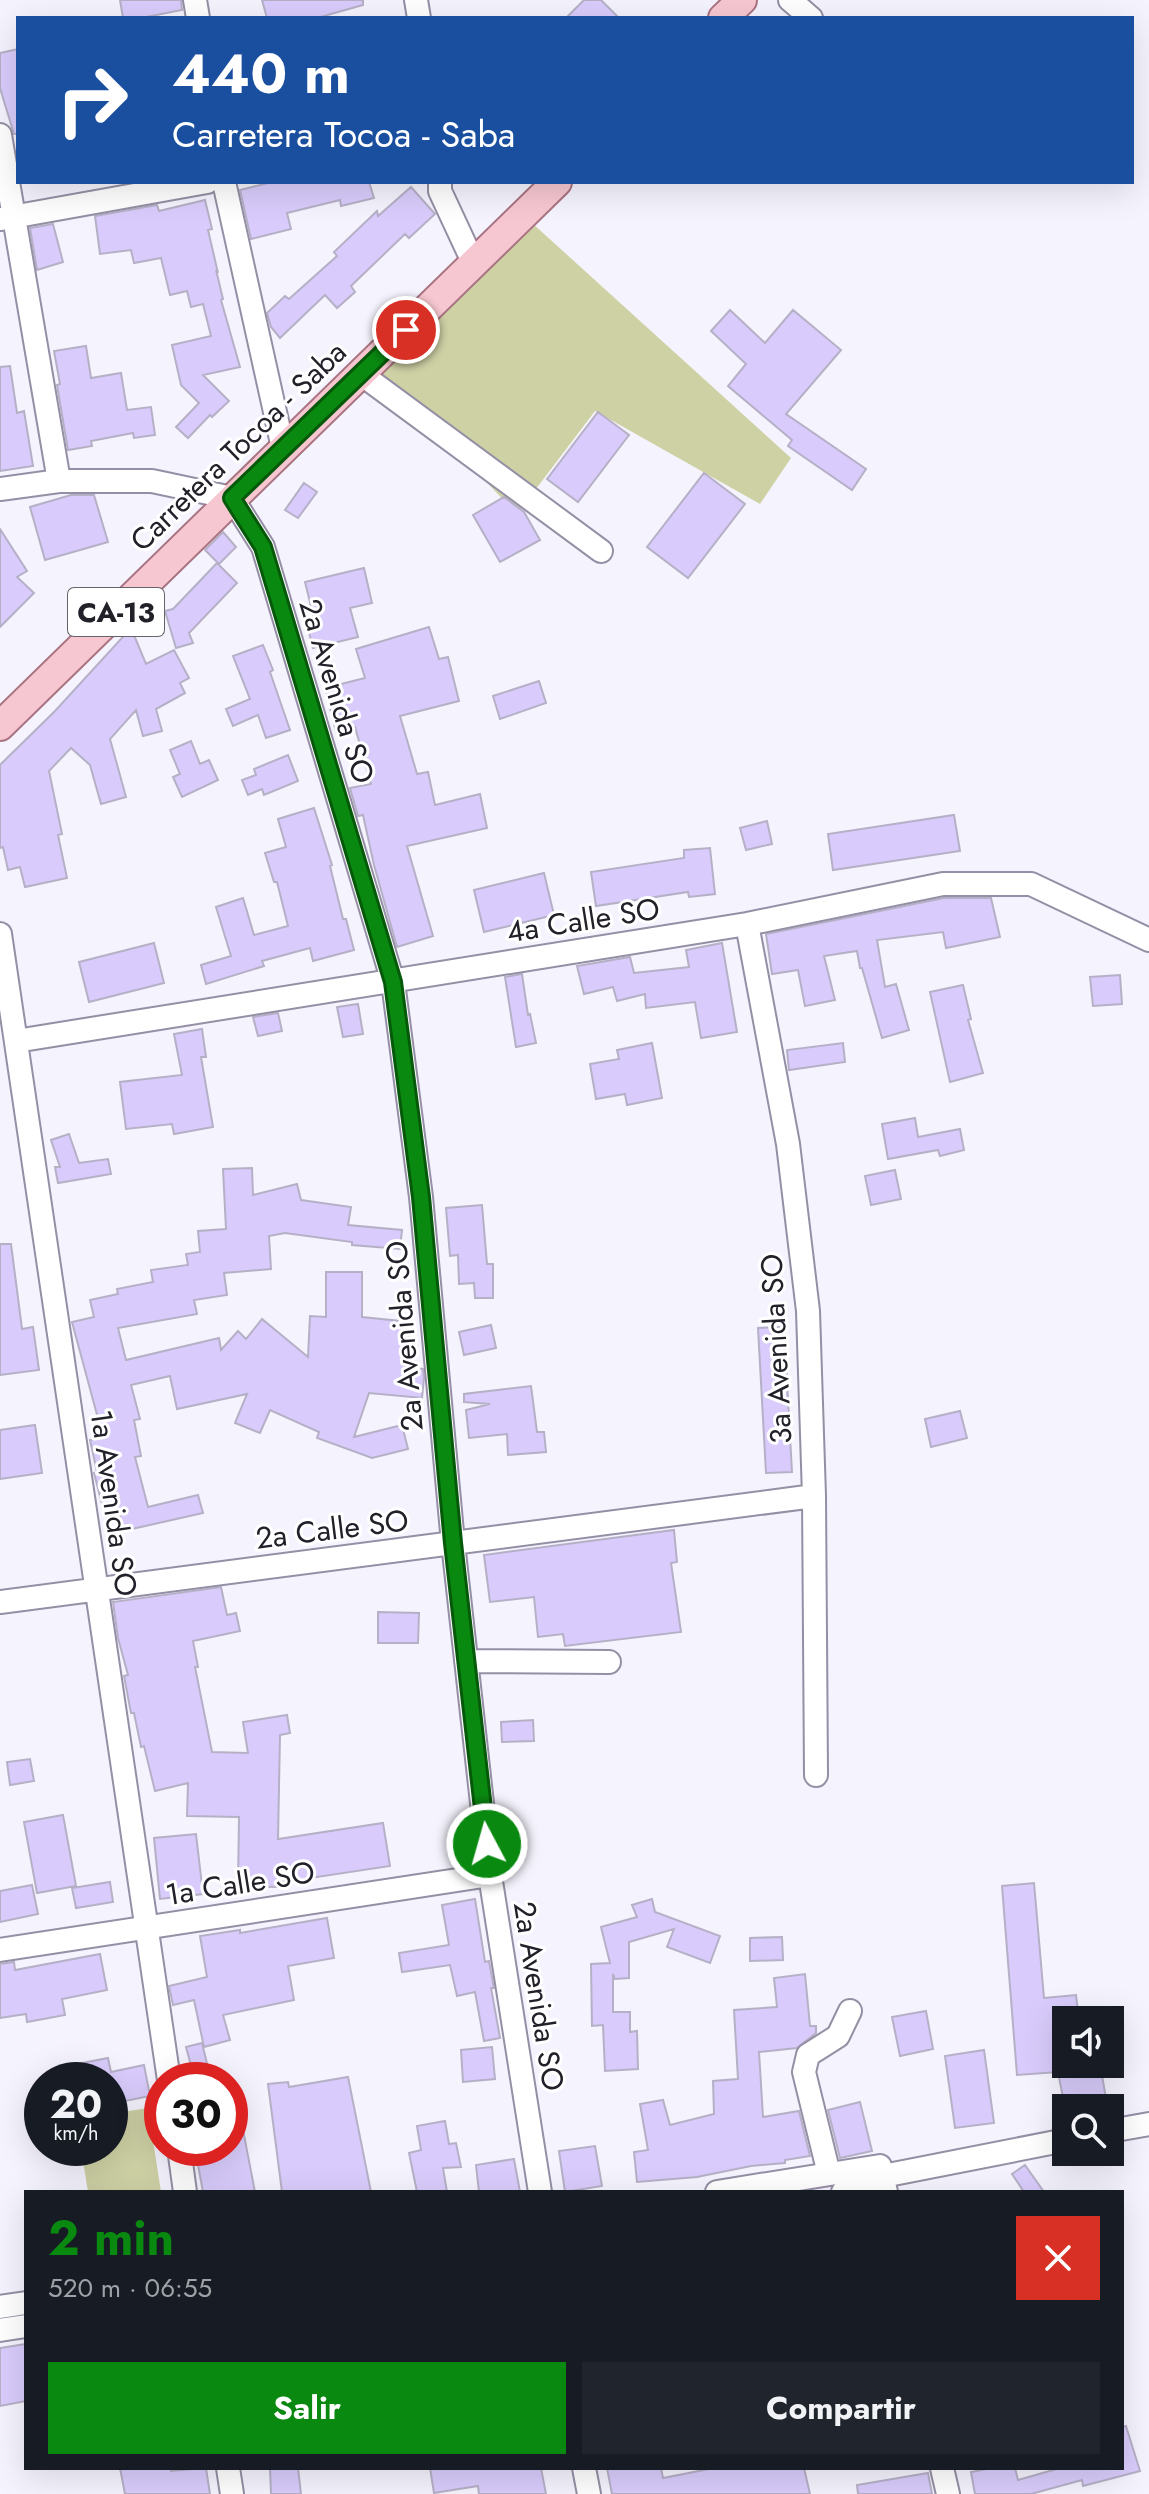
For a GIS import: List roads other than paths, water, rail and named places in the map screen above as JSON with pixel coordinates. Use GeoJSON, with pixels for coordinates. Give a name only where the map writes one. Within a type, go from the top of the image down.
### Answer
{"type":"FeatureCollection","features":[{"type":"Feature","properties":{"kind":"main road"},"geometry":{"type":"LineString","coordinates":[[725,16],[742,0]]}},
{"type":"Feature","properties":{"kind":"main road","name":"Carretera Tocoa - Saba"},"geometry":{"type":"LineString","coordinates":[[0,726],[555,184]]}},
{"type":"Feature","properties":{"kind":"street"},"geometry":{"type":"LineString","coordinates":[[790,0],[809,16]]}},
{"type":"Feature","properties":{"kind":"street"},"geometry":{"type":"LineString","coordinates":[[0,135],[7,218],[59,481]]}},
{"type":"Feature","properties":{"kind":"street"},"geometry":{"type":"LineString","coordinates":[[7,218],[196,184]]}},
{"type":"Feature","properties":{"kind":"street"},"geometry":{"type":"LineString","coordinates":[[224,184],[283,448]]}},
{"type":"Feature","properties":{"kind":"street"},"geometry":{"type":"LineString","coordinates":[[440,184],[440,191],[474,264]]}},
{"type":"Feature","properties":{"kind":"street"},"geometry":{"type":"LineString","coordinates":[[361,374],[601,551]]}},
{"type":"Feature","properties":{"kind":"street"},"geometry":{"type":"LineString","coordinates":[[0,489],[59,481],[152,481],[232,498]]}},
{"type":"Feature","properties":{"kind":"street","name":"2a Avenida SO"},"geometry":{"type":"LineString","coordinates":[[232,498],[263,547],[393,982],[421,1197],[453,1543],[490,1875],[540,2190]]}},
{"type":"Feature","properties":{"kind":"street","name":"4a Calle SO"},"geometry":{"type":"LineString","coordinates":[[16,1041],[747,924],[943,884],[1031,884],[1149,940]]}},
{"type":"Feature","properties":{"kind":"street","name":"3a Avenida SO"},"geometry":{"type":"LineString","coordinates":[[747,924],[788,1144],[808,1311],[814,1496],[816,1775]]}},
{"type":"Feature","properties":{"kind":"street","name":"1a Avenida SO"},"geometry":{"type":"LineString","coordinates":[[0,934],[166,2062]]}},
{"type":"Feature","properties":{"kind":"street","name":"2a Calle SO"},"geometry":{"type":"LineString","coordinates":[[0,1602],[814,1496]]}},
{"type":"Feature","properties":{"kind":"street"},"geometry":{"type":"LineString","coordinates":[[466,1661],[609,1662]]}},
{"type":"Feature","properties":{"kind":"street","name":"1a Calle SO"},"geometry":{"type":"LineString","coordinates":[[0,1950],[490,1875]]}},
{"type":"Feature","properties":{"kind":"street"},"geometry":{"type":"LineString","coordinates":[[829,2174],[804,2072],[808,2055],[838,2036],[850,2011]]}},
{"type":"Feature","properties":{"kind":"street"},"geometry":{"type":"LineString","coordinates":[[1124,2128],[1149,2124]]}},
{"type":"Feature","properties":{"kind":"street"},"geometry":{"type":"LineString","coordinates":[[850,2190],[1052,2143]]}},
{"type":"Feature","properties":{"kind":"street"},"geometry":{"type":"LineString","coordinates":[[181,2166],[185,2190]]}},
{"type":"Feature","properties":{"kind":"street"},"geometry":{"type":"LineString","coordinates":[[729,2190],[829,2174],[883,2180]]}},
{"type":"Feature","properties":{"kind":"street"},"geometry":{"type":"LineString","coordinates":[[0,2307],[24,2303]]}},
{"type":"Feature","properties":{"kind":"street"},"geometry":{"type":"LineString","coordinates":[[0,2330],[24,2326]]}},
{"type":"Feature","properties":{"kind":"street"},"geometry":{"type":"LineString","coordinates":[[228,2470],[232,2494]]}},
{"type":"Feature","properties":{"kind":"street"},"geometry":{"type":"LineString","coordinates":[[584,2470],[589,2494]]}},
{"type":"Feature","properties":{"kind":"street"},"geometry":{"type":"LineString","coordinates":[[942,2470],[948,2494]]}}]}
